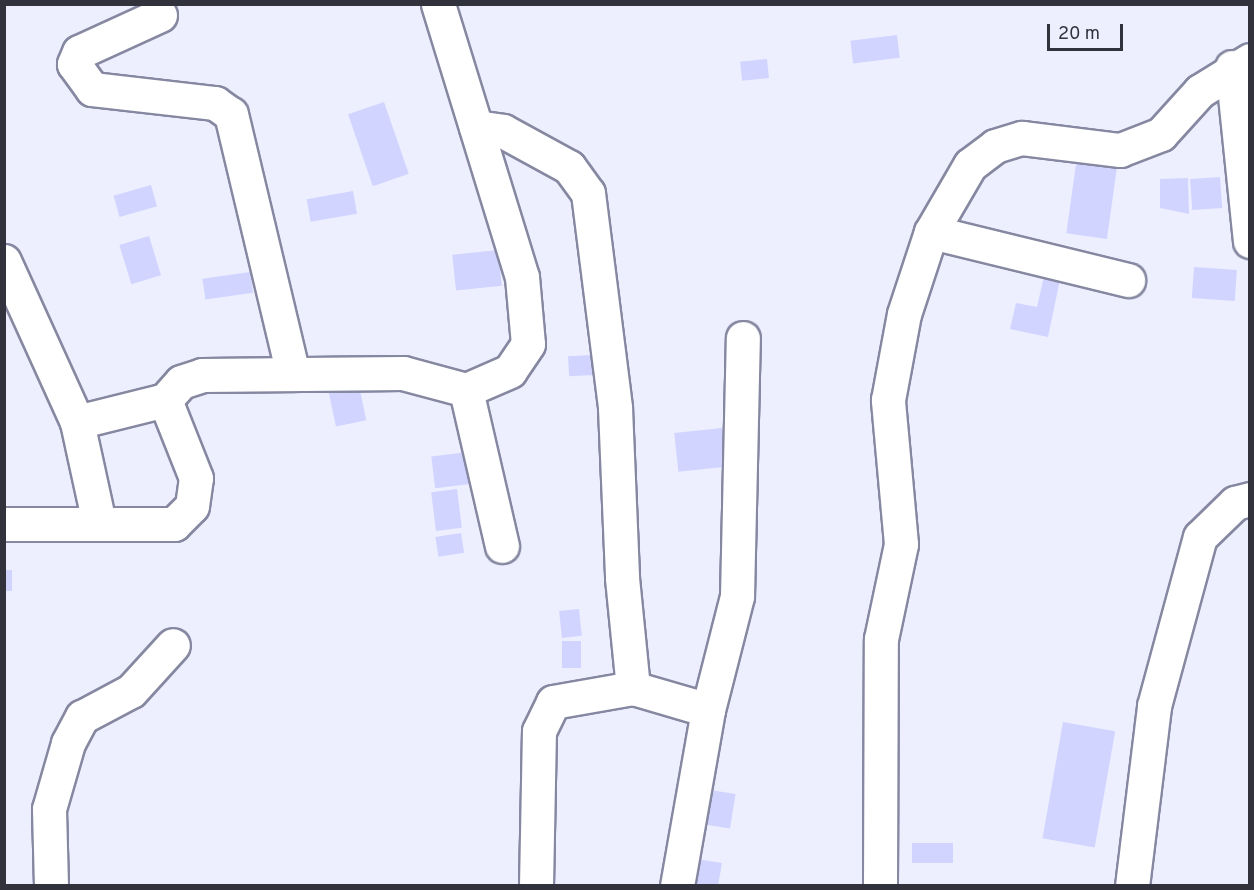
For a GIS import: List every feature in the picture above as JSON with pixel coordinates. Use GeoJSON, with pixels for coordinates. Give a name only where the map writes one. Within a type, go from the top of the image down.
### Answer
{"type":"FeatureCollection","features":[{"type":"Feature","properties":{"kind":"street"},"geometry":{"type":"LineString","coordinates":[[77,422],[165,400],[181,382],[202,375],[403,373],[466,390],[510,371],[528,344],[522,277],[438,4]]}},
{"type":"Feature","properties":{"kind":"street"},"geometry":{"type":"LineString","coordinates":[[160,15],[79,52],[74,64],[92,89],[215,103],[231,114],[293,374]]}},
{"type":"Feature","properties":{"kind":"street"},"geometry":{"type":"LineString","coordinates":[[880,885],[881,639],[901,544],[888,400],[904,314],[931,232],[969,165],[995,146],[1022,138],[1120,150],[1161,134],[1241,63]]}},
{"type":"Feature","properties":{"kind":"street"},"geometry":{"type":"LineString","coordinates":[[1241,63],[1250,241]]}},
{"type":"Feature","properties":{"kind":"street"},"geometry":{"type":"LineString","coordinates":[[476,127],[503,131],[569,167],[588,193],[615,408],[622,578],[633,688]]}},
{"type":"Feature","properties":{"kind":"street"},"geometry":{"type":"LineString","coordinates":[[931,232],[1128,280]]}},
{"type":"Feature","properties":{"kind":"street"},"geometry":{"type":"LineString","coordinates":[[4,261],[77,422],[99,523]]}},
{"type":"Feature","properties":{"kind":"street"},"geometry":{"type":"LineString","coordinates":[[677,885],[708,710],[737,596],[743,338]]}},
{"type":"Feature","properties":{"kind":"street"},"geometry":{"type":"LineString","coordinates":[[466,390],[502,546]]}},
{"type":"Feature","properties":{"kind":"street"},"geometry":{"type":"LineString","coordinates":[[4,524],[174,524],[192,506],[196,478],[165,400]]}},
{"type":"Feature","properties":{"kind":"street"},"geometry":{"type":"LineString","coordinates":[[1132,885],[1154,706],[1200,537],[1235,503],[1250,499]]}},
{"type":"Feature","properties":{"kind":"street"},"geometry":{"type":"LineString","coordinates":[[51,885],[50,809],[68,743],[82,717],[131,691],[173,645]]}},
{"type":"Feature","properties":{"kind":"street"},"geometry":{"type":"LineString","coordinates":[[536,885],[539,731],[544,714],[553,702],[633,688],[708,710]]}},
{"type":"Feature","properties":{"kind":"building"},"geometry":{"type":"Polygon","coordinates":[[[897,35],[900,58],[853,64],[850,41],[897,35]]]}},
{"type":"Feature","properties":{"kind":"building"},"geometry":{"type":"Polygon","coordinates":[[[767,59],[769,78],[742,81],[740,62],[767,59]]]}},
{"type":"Feature","properties":{"kind":"building"},"geometry":{"type":"Polygon","coordinates":[[[384,102],[409,174],[373,186],[348,114],[384,102]]]}},
{"type":"Feature","properties":{"kind":"building"},"geometry":{"type":"Polygon","coordinates":[[[1078,150],[1119,156],[1107,239],[1066,233],[1078,150]]]}},
{"type":"Feature","properties":{"kind":"building"},"geometry":{"type":"Polygon","coordinates":[[[1220,177],[1222,208],[1192,210],[1190,179],[1220,177]]]}},
{"type":"Feature","properties":{"kind":"building"},"geometry":{"type":"Polygon","coordinates":[[[1188,178],[1189,214],[1160,208],[1160,179],[1188,178]]]}},
{"type":"Feature","properties":{"kind":"building"},"geometry":{"type":"Polygon","coordinates":[[[151,185],[157,206],[120,217],[114,196],[151,185]]]}},
{"type":"Feature","properties":{"kind":"building"},"geometry":{"type":"Polygon","coordinates":[[[353,191],[357,214],[311,222],[307,199],[353,191]]]}},
{"type":"Feature","properties":{"kind":"building"},"geometry":{"type":"Polygon","coordinates":[[[149,236],[161,275],[131,284],[119,245],[149,236]]]}},
{"type":"Feature","properties":{"kind":"building"},"geometry":{"type":"Polygon","coordinates":[[[498,250],[502,286],[456,291],[452,255],[498,250]]]}},
{"type":"Feature","properties":{"kind":"building"},"geometry":{"type":"Polygon","coordinates":[[[1194,267],[1237,270],[1235,301],[1192,298],[1194,267]]]}},
{"type":"Feature","properties":{"kind":"building"},"geometry":{"type":"Polygon","coordinates":[[[250,272],[253,293],[205,299],[202,279],[250,272]]]}},
{"type":"Feature","properties":{"kind":"building"},"geometry":{"type":"Polygon","coordinates":[[[1045,272],[1061,275],[1048,337],[1010,329],[1016,303],[1037,307],[1045,272]]]}},
{"type":"Feature","properties":{"kind":"building"},"geometry":{"type":"Polygon","coordinates":[[[593,355],[594,375],[569,376],[568,356],[593,355]]]}},
{"type":"Feature","properties":{"kind":"building"},"geometry":{"type":"Polygon","coordinates":[[[358,381],[366,420],[336,427],[328,387],[358,381]]]}},
{"type":"Feature","properties":{"kind":"building"},"geometry":{"type":"Polygon","coordinates":[[[722,428],[726,467],[678,472],[674,433],[722,428]]]}},
{"type":"Feature","properties":{"kind":"building"},"geometry":{"type":"Polygon","coordinates":[[[468,452],[472,484],[435,488],[431,457],[468,452]]]}},
{"type":"Feature","properties":{"kind":"building"},"geometry":{"type":"Polygon","coordinates":[[[457,489],[462,528],[436,531],[431,492],[457,489]]]}},
{"type":"Feature","properties":{"kind":"building"},"geometry":{"type":"Polygon","coordinates":[[[461,533],[464,553],[438,557],[435,537],[461,533]]]}},
{"type":"Feature","properties":{"kind":"building"},"geometry":{"type":"Polygon","coordinates":[[[4,570],[12,570],[12,591],[4,591],[4,570]]]}},
{"type":"Feature","properties":{"kind":"building"},"geometry":{"type":"Polygon","coordinates":[[[579,609],[582,636],[562,638],[559,611],[579,609]]]}},
{"type":"Feature","properties":{"kind":"building"},"geometry":{"type":"Polygon","coordinates":[[[562,641],[581,641],[581,668],[562,668],[562,641]]]}},
{"type":"Feature","properties":{"kind":"building"},"geometry":{"type":"Polygon","coordinates":[[[1063,722],[1115,731],[1095,847],[1043,838],[1063,722]]]}},
{"type":"Feature","properties":{"kind":"building"},"geometry":{"type":"Polygon","coordinates":[[[698,788],[736,794],[730,829],[693,823],[698,788]]]}},
{"type":"Feature","properties":{"kind":"building"},"geometry":{"type":"Polygon","coordinates":[[[912,843],[953,843],[953,863],[912,863],[912,843]]]}},
{"type":"Feature","properties":{"kind":"building"},"geometry":{"type":"Polygon","coordinates":[[[690,858],[722,863],[718,886],[685,886],[690,858]]]}}]}
